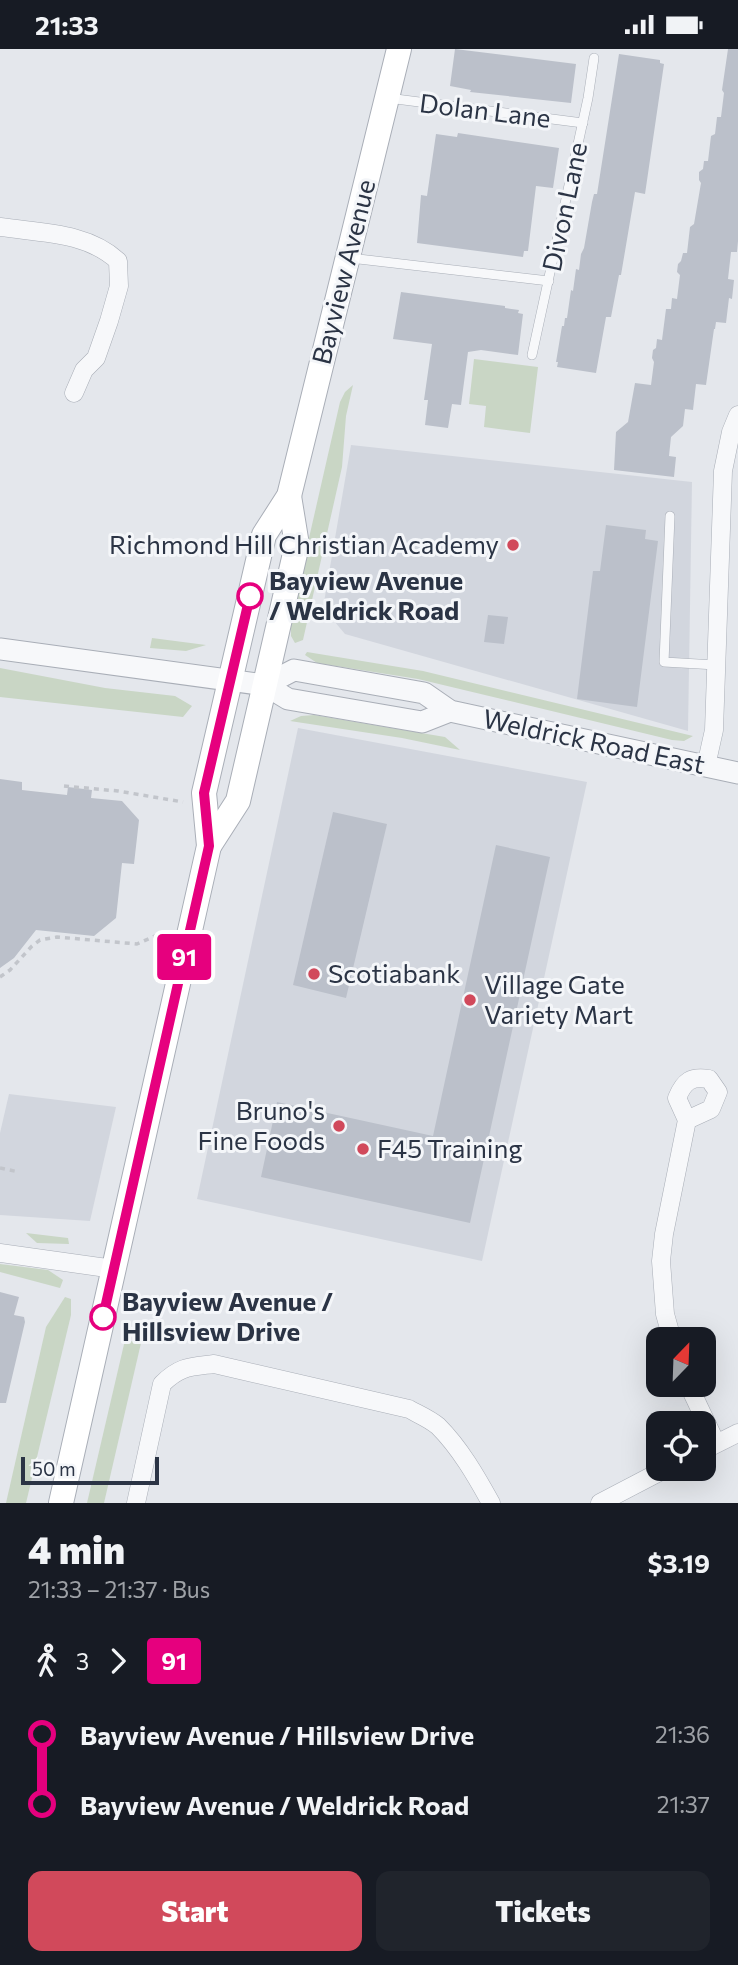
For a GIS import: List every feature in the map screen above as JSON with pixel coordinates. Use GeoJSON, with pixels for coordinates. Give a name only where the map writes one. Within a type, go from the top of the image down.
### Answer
{"type":"FeatureCollection","features":[{"type":"Feature","properties":{"kind":"main road","name":"Bayview Avenue"},"geometry":{"type":"LineString","coordinates":[[61,1503],[209,846],[204,793],[230,680],[264,534],[289,496],[399,49]]}},
{"type":"Feature","properties":{"kind":"main road","name":"Bayview Avenue"},"geometry":{"type":"LineString","coordinates":[[209,846],[238,801],[298,545],[289,496]]}},
{"type":"Feature","properties":{"kind":"street"},"geometry":{"type":"LineString","coordinates":[[0,227],[85,240],[105,249],[118,261],[119,286],[109,321],[96,358],[84,370],[74,393]]}},
{"type":"Feature","properties":{"kind":"street"},"geometry":{"type":"LineString","coordinates":[[706,767],[714,730],[723,471],[731,432],[738,415]]}},
{"type":"Feature","properties":{"kind":"street","name":"Weldrick Road East"},"geometry":{"type":"LineString","coordinates":[[0,649],[265,685],[288,699],[422,722],[450,711]]}},
{"type":"Feature","properties":{"kind":"street","name":"Weldrick Road East"},"geometry":{"type":"LineString","coordinates":[[265,685],[294,670],[424,693],[450,711],[738,773]]}},
{"type":"Feature","properties":{"kind":"street"},"geometry":{"type":"LineString","coordinates":[[668,1327],[664,1314],[661,1261],[687,1120]]}},
{"type":"Feature","properties":{"kind":"street"},"geometry":{"type":"LineString","coordinates":[[0,1253],[114,1269]]}},
{"type":"Feature","properties":{"kind":"street"},"geometry":{"type":"LineString","coordinates":[[136,1503],[162,1384],[173,1373],[185,1367],[214,1364],[409,1409],[436,1424],[458,1449],[477,1476],[491,1503]]}},
{"type":"Feature","properties":{"kind":"street"},"geometry":{"type":"LineString","coordinates":[[716,1443],[738,1433]]}},
{"type":"Feature","properties":{"kind":"street"},"geometry":{"type":"LineString","coordinates":[[600,1503],[646,1479]]}},
{"type":"Feature","properties":{"kind":"lane","name":"Divon Lane"},"geometry":{"type":"LineString","coordinates":[[532,355],[583,123],[594,58]]}},
{"type":"Feature","properties":{"kind":"lane","name":"Dolan Lane"},"geometry":{"type":"LineString","coordinates":[[387,98],[583,123]]}},
{"type":"Feature","properties":{"kind":"lane"},"geometry":{"type":"LineString","coordinates":[[348,258],[549,281]]}},
{"type":"Feature","properties":{"kind":"lane"},"geometry":{"type":"LineString","coordinates":[[670,516],[664,662],[716,664]]}},
{"type":"Feature","properties":{"kind":"path"},"geometry":{"type":"LineString","coordinates":[[64,786],[187,802]]}},
{"type":"Feature","properties":{"kind":"path"},"geometry":{"type":"LineString","coordinates":[[1,979],[40,940],[57,937],[137,944],[158,935]]}},
{"type":"Feature","properties":{"kind":"path"},"geometry":{"type":"LineString","coordinates":[[0,1168],[19,1172]]}},
{"type":"Feature","properties":{"kind":"shaded area","name":"Richmond Hill Christian Academy"},"geometry":{"type":"Polygon","coordinates":[[[351,445],[692,482],[688,731],[345,634],[323,608],[351,445]]]}},
{"type":"Feature","properties":{"kind":"shaded area"},"geometry":{"type":"Polygon","coordinates":[[[298,728],[587,782],[482,1261],[197,1199],[298,728]]]}},
{"type":"Feature","properties":{"kind":"shaded area"},"geometry":{"type":"Polygon","coordinates":[[[9,1094],[116,1107],[90,1221],[0,1215],[0,1133],[9,1094]]]}},
{"type":"Feature","properties":{"kind":"green space"},"geometry":{"type":"Polygon","coordinates":[[[474,359],[538,367],[530,433],[484,427],[486,406],[469,404],[474,359]]]}},
{"type":"Feature","properties":{"kind":"green space"},"geometry":{"type":"Polygon","coordinates":[[[353,385],[346,416],[342,467],[303,640],[295,643],[291,636],[291,617],[340,402],[345,392],[353,385]]]}},
{"type":"Feature","properties":{"kind":"green space"},"geometry":{"type":"Polygon","coordinates":[[[152,638],[206,645],[186,651],[150,648],[152,638]]]}},
{"type":"Feature","properties":{"kind":"green space"},"geometry":{"type":"Polygon","coordinates":[[[307,652],[423,671],[693,736],[684,741],[672,740],[418,679],[317,663],[305,655],[307,652]]]}},
{"type":"Feature","properties":{"kind":"green space"},"geometry":{"type":"Polygon","coordinates":[[[0,668],[105,688],[175,696],[192,706],[183,717],[0,697],[0,668]]]}},
{"type":"Feature","properties":{"kind":"green space"},"geometry":{"type":"Polygon","coordinates":[[[314,715],[445,737],[460,750],[290,721],[301,716],[314,715]]]}},
{"type":"Feature","properties":{"kind":"green space"},"geometry":{"type":"Polygon","coordinates":[[[26,1233],[68,1238],[69,1244],[37,1243],[26,1233]]]}},
{"type":"Feature","properties":{"kind":"green space"},"geometry":{"type":"Polygon","coordinates":[[[0,1264],[48,1270],[63,1280],[60,1288],[0,1272],[0,1264]]]}},
{"type":"Feature","properties":{"kind":"green space"},"geometry":{"type":"Polygon","coordinates":[[[65,1297],[71,1299],[71,1315],[26,1503],[6,1503],[46,1327],[65,1297]]]}},
{"type":"Feature","properties":{"kind":"green space"},"geometry":{"type":"Polygon","coordinates":[[[125,1340],[141,1343],[104,1503],[87,1503],[125,1340]]]}},
{"type":"Feature","properties":{"kind":"building"},"geometry":{"type":"Polygon","coordinates":[[[455,49],[576,64],[571,103],[470,92],[471,90],[450,86],[455,49]]]}},
{"type":"Feature","properties":{"kind":"building"},"geometry":{"type":"Polygon","coordinates":[[[728,49],[738,49],[738,241],[737,252],[731,252],[728,279],[734,280],[726,323],[716,322],[706,385],[696,384],[693,410],[685,409],[683,426],[671,437],[669,456],[676,457],[674,477],[614,470],[616,432],[628,422],[635,383],[651,385],[653,350],[656,348],[657,339],[662,340],[666,309],[671,309],[672,298],[677,299],[680,275],[677,272],[678,264],[683,253],[687,253],[690,227],[694,224],[701,183],[699,172],[703,169],[704,161],[708,161],[711,136],[715,134],[717,117],[721,117],[728,49]]]}},
{"type":"Feature","properties":{"kind":"building"},"geometry":{"type":"Polygon","coordinates":[[[619,54],[660,60],[660,63],[664,64],[645,194],[635,192],[621,275],[611,317],[606,317],[596,373],[557,367],[556,362],[576,269],[579,270],[584,248],[592,202],[594,194],[597,194],[619,54]]]}},
{"type":"Feature","properties":{"kind":"building"},"geometry":{"type":"Polygon","coordinates":[[[458,133],[559,148],[553,188],[536,186],[528,251],[524,251],[523,257],[417,243],[421,195],[427,196],[436,134],[457,137],[458,133]]]}},
{"type":"Feature","properties":{"kind":"building"},"geometry":{"type":"Polygon","coordinates":[[[401,292],[505,306],[523,314],[518,355],[481,350],[468,352],[461,405],[452,404],[448,428],[425,425],[428,400],[424,400],[432,344],[393,339],[401,292]]]}},
{"type":"Feature","properties":{"kind":"building"},"geometry":{"type":"Polygon","coordinates":[[[606,525],[646,530],[645,539],[658,541],[637,707],[577,699],[593,571],[600,571],[606,525]]]}},
{"type":"Feature","properties":{"kind":"building"},"geometry":{"type":"Polygon","coordinates":[[[488,615],[508,617],[504,644],[484,642],[488,615]]]}},
{"type":"Feature","properties":{"kind":"building"},"geometry":{"type":"Polygon","coordinates":[[[0,779],[22,782],[22,790],[67,795],[68,787],[92,790],[91,798],[122,801],[139,820],[134,864],[122,863],[116,918],[94,936],[36,930],[14,958],[0,968],[0,779]]]}},
{"type":"Feature","properties":{"kind":"building"},"geometry":{"type":"Polygon","coordinates":[[[333,812],[387,824],[346,998],[293,985],[333,812]]]}},
{"type":"Feature","properties":{"kind":"building"},"geometry":{"type":"Polygon","coordinates":[[[496,845],[550,857],[470,1223],[261,1177],[277,1102],[433,1136],[496,845]]]}},
{"type":"Feature","properties":{"kind":"building"},"geometry":{"type":"Polygon","coordinates":[[[0,1292],[19,1297],[14,1315],[24,1317],[25,1322],[6,1403],[0,1403],[0,1292]]]}},
{"type":"Feature","properties":{"kind":"bus line","name":"91"},"geometry":{"type":"LineString","coordinates":[[103,1317],[209,846],[204,793],[250,596]]}},
{"type":"Feature","properties":{"kind":"place","name":"Richmond Hill Christian Academy"},"geometry":{"type":"Point","coordinates":[513,545]}},
{"type":"Feature","properties":{"kind":"place","name":"Bayview Avenue / Weldrick Road"},"geometry":{"type":"Point","coordinates":[250,596]}},
{"type":"Feature","properties":{"kind":"place","name":"Scotiabank"},"geometry":{"type":"Point","coordinates":[314,974]}},
{"type":"Feature","properties":{"kind":"place","name":"Village Gate Variety Mart"},"geometry":{"type":"Point","coordinates":[470,1000]}},
{"type":"Feature","properties":{"kind":"place","name":"Bruno's Fine Foods"},"geometry":{"type":"Point","coordinates":[339,1126]}},
{"type":"Feature","properties":{"kind":"place","name":"F45 Training"},"geometry":{"type":"Point","coordinates":[363,1149]}},
{"type":"Feature","properties":{"kind":"place","name":"Bayview Avenue / Hillsview Drive"},"geometry":{"type":"Point","coordinates":[103,1317]}}]}
